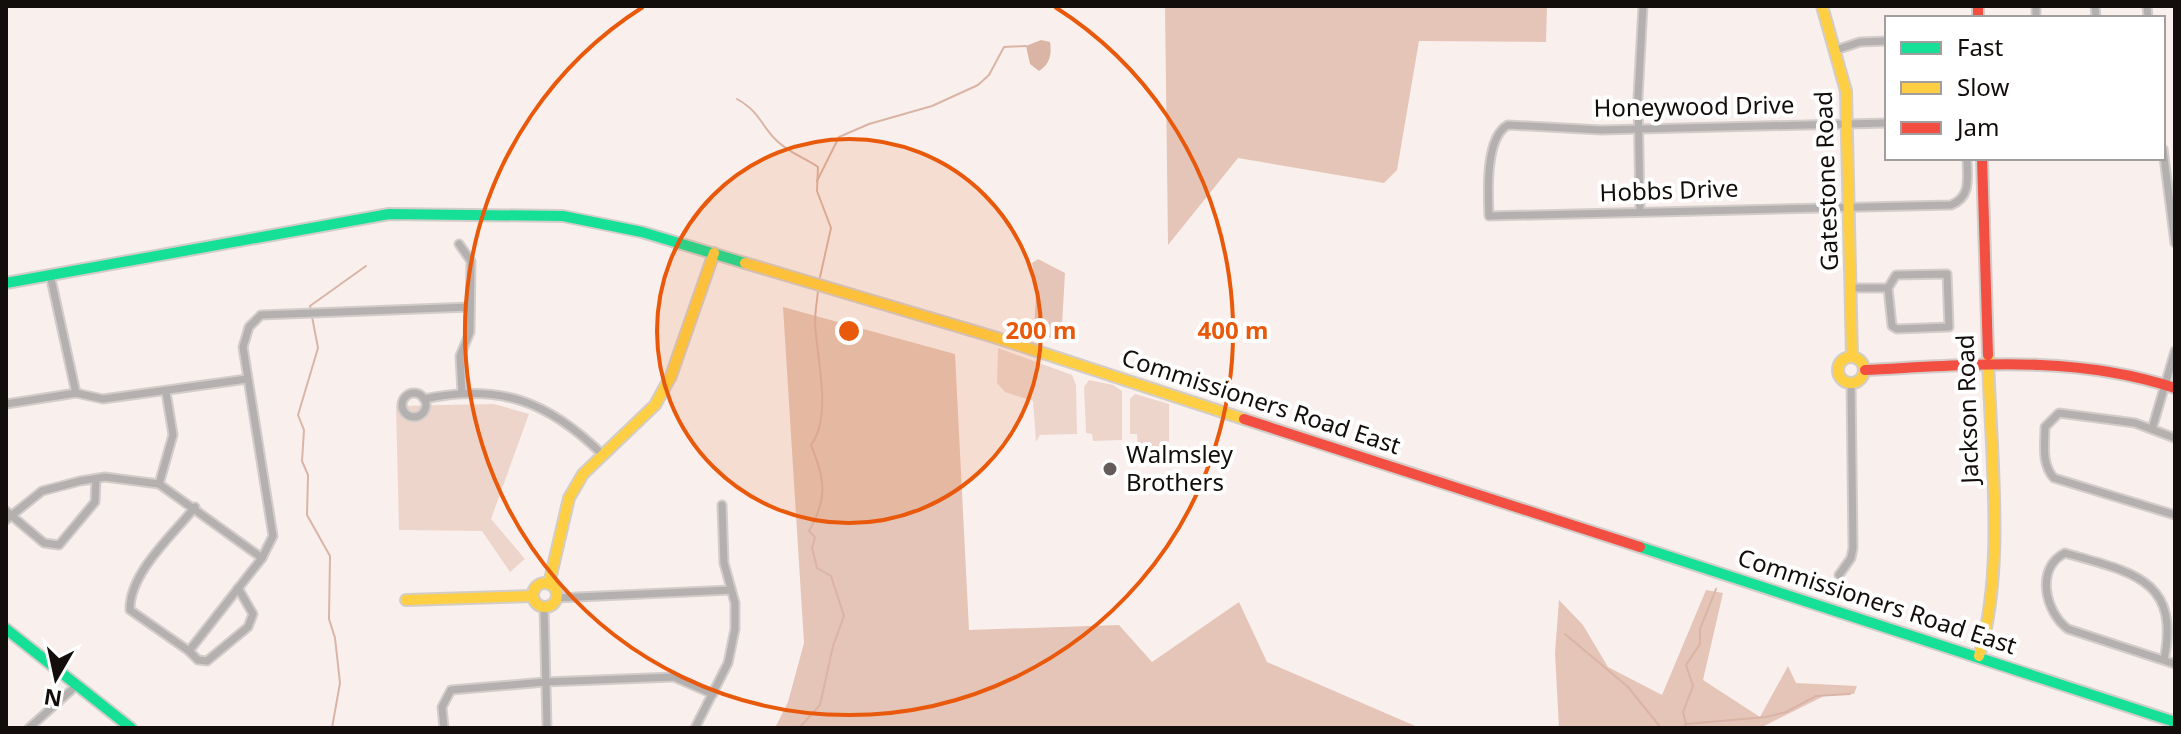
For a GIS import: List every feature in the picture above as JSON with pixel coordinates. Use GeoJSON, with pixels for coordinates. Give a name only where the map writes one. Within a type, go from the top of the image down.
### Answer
{"type":"FeatureCollection","features":[{"type":"Feature","properties":{"kind":"main road","name":"Gatestone Road"},"geometry":{"type":"LineString","coordinates":[[1822,6],[1846,91],[1852,357]]}},
{"type":"Feature","properties":{"kind":"main road","name":"Jackson Road"},"geometry":{"type":"LineString","coordinates":[[1979,656],[1988,627],[1994,585],[1982,160]]}},
{"type":"Feature","properties":{"kind":"main road","name":"Commissioners Road East"},"geometry":{"type":"LineString","coordinates":[[6,286],[128,260],[389,214],[563,216],[642,232],[994,337],[2175,722]]}},
{"type":"Feature","properties":{"kind":"main road"},"geometry":{"type":"LineString","coordinates":[[549,584],[569,498],[583,474],[655,405],[670,379],[714,253]]}},
{"type":"Feature","properties":{"kind":"main road","name":"Commissioners Road East"},"geometry":{"type":"LineString","coordinates":[[6,286],[51,279],[128,260]]}},
{"type":"Feature","properties":{"kind":"main road"},"geometry":{"type":"LineString","coordinates":[[1852,357],[1862,362],[1865,370],[1861,380],[1851,383],[1841,378],[1838,371],[1842,361],[1852,357]]}},
{"type":"Feature","properties":{"kind":"main road"},"geometry":{"type":"LineString","coordinates":[[1865,370],[2041,364],[2088,368],[2170,386]]}},
{"type":"Feature","properties":{"kind":"main road"},"geometry":{"type":"LineString","coordinates":[[549,584],[556,591],[556,598],[550,606],[537,605],[533,596],[536,587],[549,584]]}},
{"type":"Feature","properties":{"kind":"main road"},"geometry":{"type":"LineString","coordinates":[[406,600],[533,596]]}},
{"type":"Feature","properties":{"kind":"main road"},"geometry":{"type":"LineString","coordinates":[[6,629],[131,728]]}},
{"type":"Feature","properties":{"kind":"street"},"geometry":{"type":"LineString","coordinates":[[1640,211],[1638,130],[1643,6]]}},
{"type":"Feature","properties":{"kind":"street"},"geometry":{"type":"LineString","coordinates":[[1836,50],[1860,42],[1885,41]]}},
{"type":"Feature","properties":{"kind":"street","name":"Honeywood Drive"},"geometry":{"type":"LineString","coordinates":[[1489,216],[1488,180],[1497,136],[1502,128],[1517,123],[1638,130],[1885,123]]}},
{"type":"Feature","properties":{"kind":"street","name":"Hobbs Drive"},"geometry":{"type":"LineString","coordinates":[[1489,216],[1849,205],[1951,205],[1960,201],[1968,188],[1967,160]]}},
{"type":"Feature","properties":{"kind":"street"},"geometry":{"type":"LineString","coordinates":[[2170,176],[2175,243]]}},
{"type":"Feature","properties":{"kind":"street"},"geometry":{"type":"LineString","coordinates":[[459,244],[471,261],[470,332],[460,356],[462,393]]}},
{"type":"Feature","properties":{"kind":"street"},"geometry":{"type":"LineString","coordinates":[[1947,274],[1949,327],[1897,329],[1892,326],[1888,288],[1896,275],[1947,274]]}},
{"type":"Feature","properties":{"kind":"street"},"geometry":{"type":"LineString","coordinates":[[51,279],[76,393]]}},
{"type":"Feature","properties":{"kind":"street"},"geometry":{"type":"LineString","coordinates":[[1851,288],[1888,288]]}},
{"type":"Feature","properties":{"kind":"street"},"geometry":{"type":"LineString","coordinates":[[189,651],[262,558],[273,536],[243,347],[249,327],[261,315],[470,307]]}},
{"type":"Feature","properties":{"kind":"street"},"geometry":{"type":"LineString","coordinates":[[2152,429],[2170,386],[2175,351]]}},
{"type":"Feature","properties":{"kind":"street"},"geometry":{"type":"LineString","coordinates":[[6,404],[76,393],[103,399],[247,379]]}},
{"type":"Feature","properties":{"kind":"street"},"geometry":{"type":"LineString","coordinates":[[1839,575],[1851,558],[1853,548],[1851,383]]}},
{"type":"Feature","properties":{"kind":"street"},"geometry":{"type":"LineString","coordinates":[[159,484],[173,435],[166,392]]}},
{"type":"Feature","properties":{"kind":"street"},"geometry":{"type":"LineString","coordinates":[[424,399],[462,393],[507,396],[544,408],[575,427],[603,455]]}},
{"type":"Feature","properties":{"kind":"street"},"geometry":{"type":"LineString","coordinates":[[2175,438],[2152,429],[2059,413],[2045,427],[2046,466],[2054,478],[2175,515]]}},
{"type":"Feature","properties":{"kind":"street"},"geometry":{"type":"LineString","coordinates":[[96,479],[95,502],[59,545],[44,543],[8,515],[42,491],[96,479],[159,484],[262,558]]}},
{"type":"Feature","properties":{"kind":"street"},"geometry":{"type":"LineString","coordinates":[[695,728],[728,663],[735,629],[731,590],[724,563],[722,505]]}},
{"type":"Feature","properties":{"kind":"street"},"geometry":{"type":"LineString","coordinates":[[195,507],[141,574],[129,596],[130,610],[198,660],[207,661],[248,627],[253,614],[238,588]]}},
{"type":"Feature","properties":{"kind":"street"},"geometry":{"type":"LineString","coordinates":[[2164,660],[2170,616],[2163,597],[2146,580],[2065,553],[2053,561],[2049,569],[2048,605],[2054,618],[2068,629],[2175,664]]}},
{"type":"Feature","properties":{"kind":"street"},"geometry":{"type":"LineString","coordinates":[[556,598],[731,590]]}},
{"type":"Feature","properties":{"kind":"street"},"geometry":{"type":"LineString","coordinates":[[544,607],[547,728]]}},
{"type":"Feature","properties":{"kind":"street"},"geometry":{"type":"LineString","coordinates":[[444,728],[442,707],[451,690],[559,681],[674,677],[713,694]]}},
{"type":"Feature","properties":{"kind":"street"},"geometry":{"type":"LineString","coordinates":[[29,728],[77,685]]}},
{"type":"Feature","properties":{"kind":"shaded area"},"geometry":{"type":"Polygon","coordinates":[[[1165,6],[1547,6],[1546,42],[1419,41],[1397,170],[1384,183],[1238,158],[1168,245],[1165,6]]]}},
{"type":"Feature","properties":{"kind":"shaded area"},"geometry":{"type":"Polygon","coordinates":[[[1041,40],[1050,42],[1051,51],[1048,62],[1039,71],[1030,64],[1026,46],[1041,40]]]}},
{"type":"Feature","properties":{"kind":"shaded area"},"geometry":{"type":"Polygon","coordinates":[[[1038,259],[1065,273],[1061,343],[1034,330],[1036,295],[1032,263],[1038,259]]]}},
{"type":"Feature","properties":{"kind":"shaded area"},"geometry":{"type":"Polygon","coordinates":[[[783,307],[955,354],[969,630],[1119,625],[1152,662],[1239,602],[1267,662],[1420,728],[775,728],[788,702],[804,643],[783,307]]]}},
{"type":"Feature","properties":{"kind":"shaded area"},"geometry":{"type":"Polygon","coordinates":[[[998,348],[1072,375],[1076,385],[1077,434],[1040,435],[1036,442],[1033,401],[1005,392],[997,383],[998,348]]]}},
{"type":"Feature","properties":{"kind":"shaded area"},"geometry":{"type":"Polygon","coordinates":[[[1089,380],[1113,385],[1122,391],[1122,440],[1093,441],[1092,434],[1086,433],[1084,387],[1089,380]]]}},
{"type":"Feature","properties":{"kind":"shaded area"},"geometry":{"type":"Polygon","coordinates":[[[1135,394],[1169,404],[1169,462],[1139,462],[1137,434],[1130,434],[1130,399],[1135,394]]]}},
{"type":"Feature","properties":{"kind":"shaded area"},"geometry":{"type":"Polygon","coordinates":[[[494,404],[529,414],[491,519],[525,559],[510,572],[482,531],[399,530],[396,406],[494,404]]]}},
{"type":"Feature","properties":{"kind":"shaded area"},"geometry":{"type":"Polygon","coordinates":[[[1706,590],[1723,593],[1703,680],[1760,717],[1788,666],[1796,683],[1857,686],[1854,694],[1826,695],[1760,728],[1559,728],[1555,653],[1559,600],[1583,625],[1608,667],[1662,695],[1706,590]]]}},
{"type":"Feature","properties":{"kind":"waterway"},"geometry":{"type":"LineString","coordinates":[[817,181],[839,137],[869,124],[932,106],[978,85],[989,75],[1004,47],[1026,46]]}},
{"type":"Feature","properties":{"kind":"waterway"},"geometry":{"type":"LineString","coordinates":[[737,99],[755,113],[781,144],[818,167],[817,191],[831,228],[820,277]]}},
{"type":"Feature","properties":{"kind":"waterway"},"geometry":{"type":"LineString","coordinates":[[332,728],[340,683],[335,638],[329,619],[330,556],[307,515],[308,475],[302,461],[304,430],[298,415],[318,348],[310,306],[366,266]]}},
{"type":"Feature","properties":{"kind":"waterway"},"geometry":{"type":"LineString","coordinates":[[799,728],[820,705],[833,646],[844,616],[831,576],[817,568],[812,548],[815,537],[809,531],[822,498],[822,478],[811,445],[818,432],[822,402],[815,322],[818,291]]}},
{"type":"Feature","properties":{"kind":"waterway"},"geometry":{"type":"LineString","coordinates":[[1686,724],[1683,712],[1693,686],[1686,665],[1700,644],[1700,629],[1716,589]]}},
{"type":"Feature","properties":{"kind":"waterway"},"geometry":{"type":"LineString","coordinates":[[1565,634],[1628,687],[1661,728]]}},
{"type":"Feature","properties":{"kind":"waterway"},"geometry":{"type":"LineString","coordinates":[[1683,728],[1686,724],[1766,717],[1786,712],[1816,696],[1850,694]]}},
{"type":"Feature","properties":{"kind":"traffic: fast"},"geometry":{"type":"LineString","coordinates":[[6,283],[389,214],[563,216],[642,232],[745,263]]}},
{"type":"Feature","properties":{"kind":"traffic: fast"},"geometry":{"type":"LineString","coordinates":[[1640,547],[2175,722]]}},
{"type":"Feature","properties":{"kind":"traffic: fast"},"geometry":{"type":"LineString","coordinates":[[6,629],[131,728]]}},
{"type":"Feature","properties":{"kind":"traffic: slow"},"geometry":{"type":"LineString","coordinates":[[1822,6],[1846,91],[1852,357]]}},
{"type":"Feature","properties":{"kind":"traffic: slow"},"geometry":{"type":"LineString","coordinates":[[549,584],[569,498],[583,474],[655,405],[671,376],[714,253]]}},
{"type":"Feature","properties":{"kind":"traffic: slow"},"geometry":{"type":"LineString","coordinates":[[745,263],[994,337],[1244,419]]}},
{"type":"Feature","properties":{"kind":"traffic: slow"},"geometry":{"type":"LineString","coordinates":[[1979,656],[1987,622],[1994,547],[1988,355]]}},
{"type":"Feature","properties":{"kind":"traffic: slow"},"geometry":{"type":"LineString","coordinates":[[1851,357],[1860,361],[1864,370],[1860,379],[1851,383],[1842,379],[1838,370],[1842,361],[1851,357]]}},
{"type":"Feature","properties":{"kind":"traffic: slow"},"geometry":{"type":"LineString","coordinates":[[545,583],[556,590],[557,595],[550,606],[545,607],[534,600],[533,595],[540,584],[545,583]]}},
{"type":"Feature","properties":{"kind":"traffic: slow"},"geometry":{"type":"LineString","coordinates":[[406,600],[533,596]]}},
{"type":"Feature","properties":{"kind":"traffic: jam"},"geometry":{"type":"LineString","coordinates":[[1978,6],[1978,16]]}},
{"type":"Feature","properties":{"kind":"traffic: jam"},"geometry":{"type":"LineString","coordinates":[[1982,160],[1988,355]]}},
{"type":"Feature","properties":{"kind":"traffic: jam"},"geometry":{"type":"LineString","coordinates":[[1865,370],[2022,364],[2060,366],[2137,377],[2175,388]]}},
{"type":"Feature","properties":{"kind":"traffic: jam"},"geometry":{"type":"LineString","coordinates":[[1244,419],[1640,547]]}},
{"type":"Feature","properties":{"kind":"place","name":"Walmsley Brothers"},"geometry":{"type":"Point","coordinates":[1110,469]}}]}
